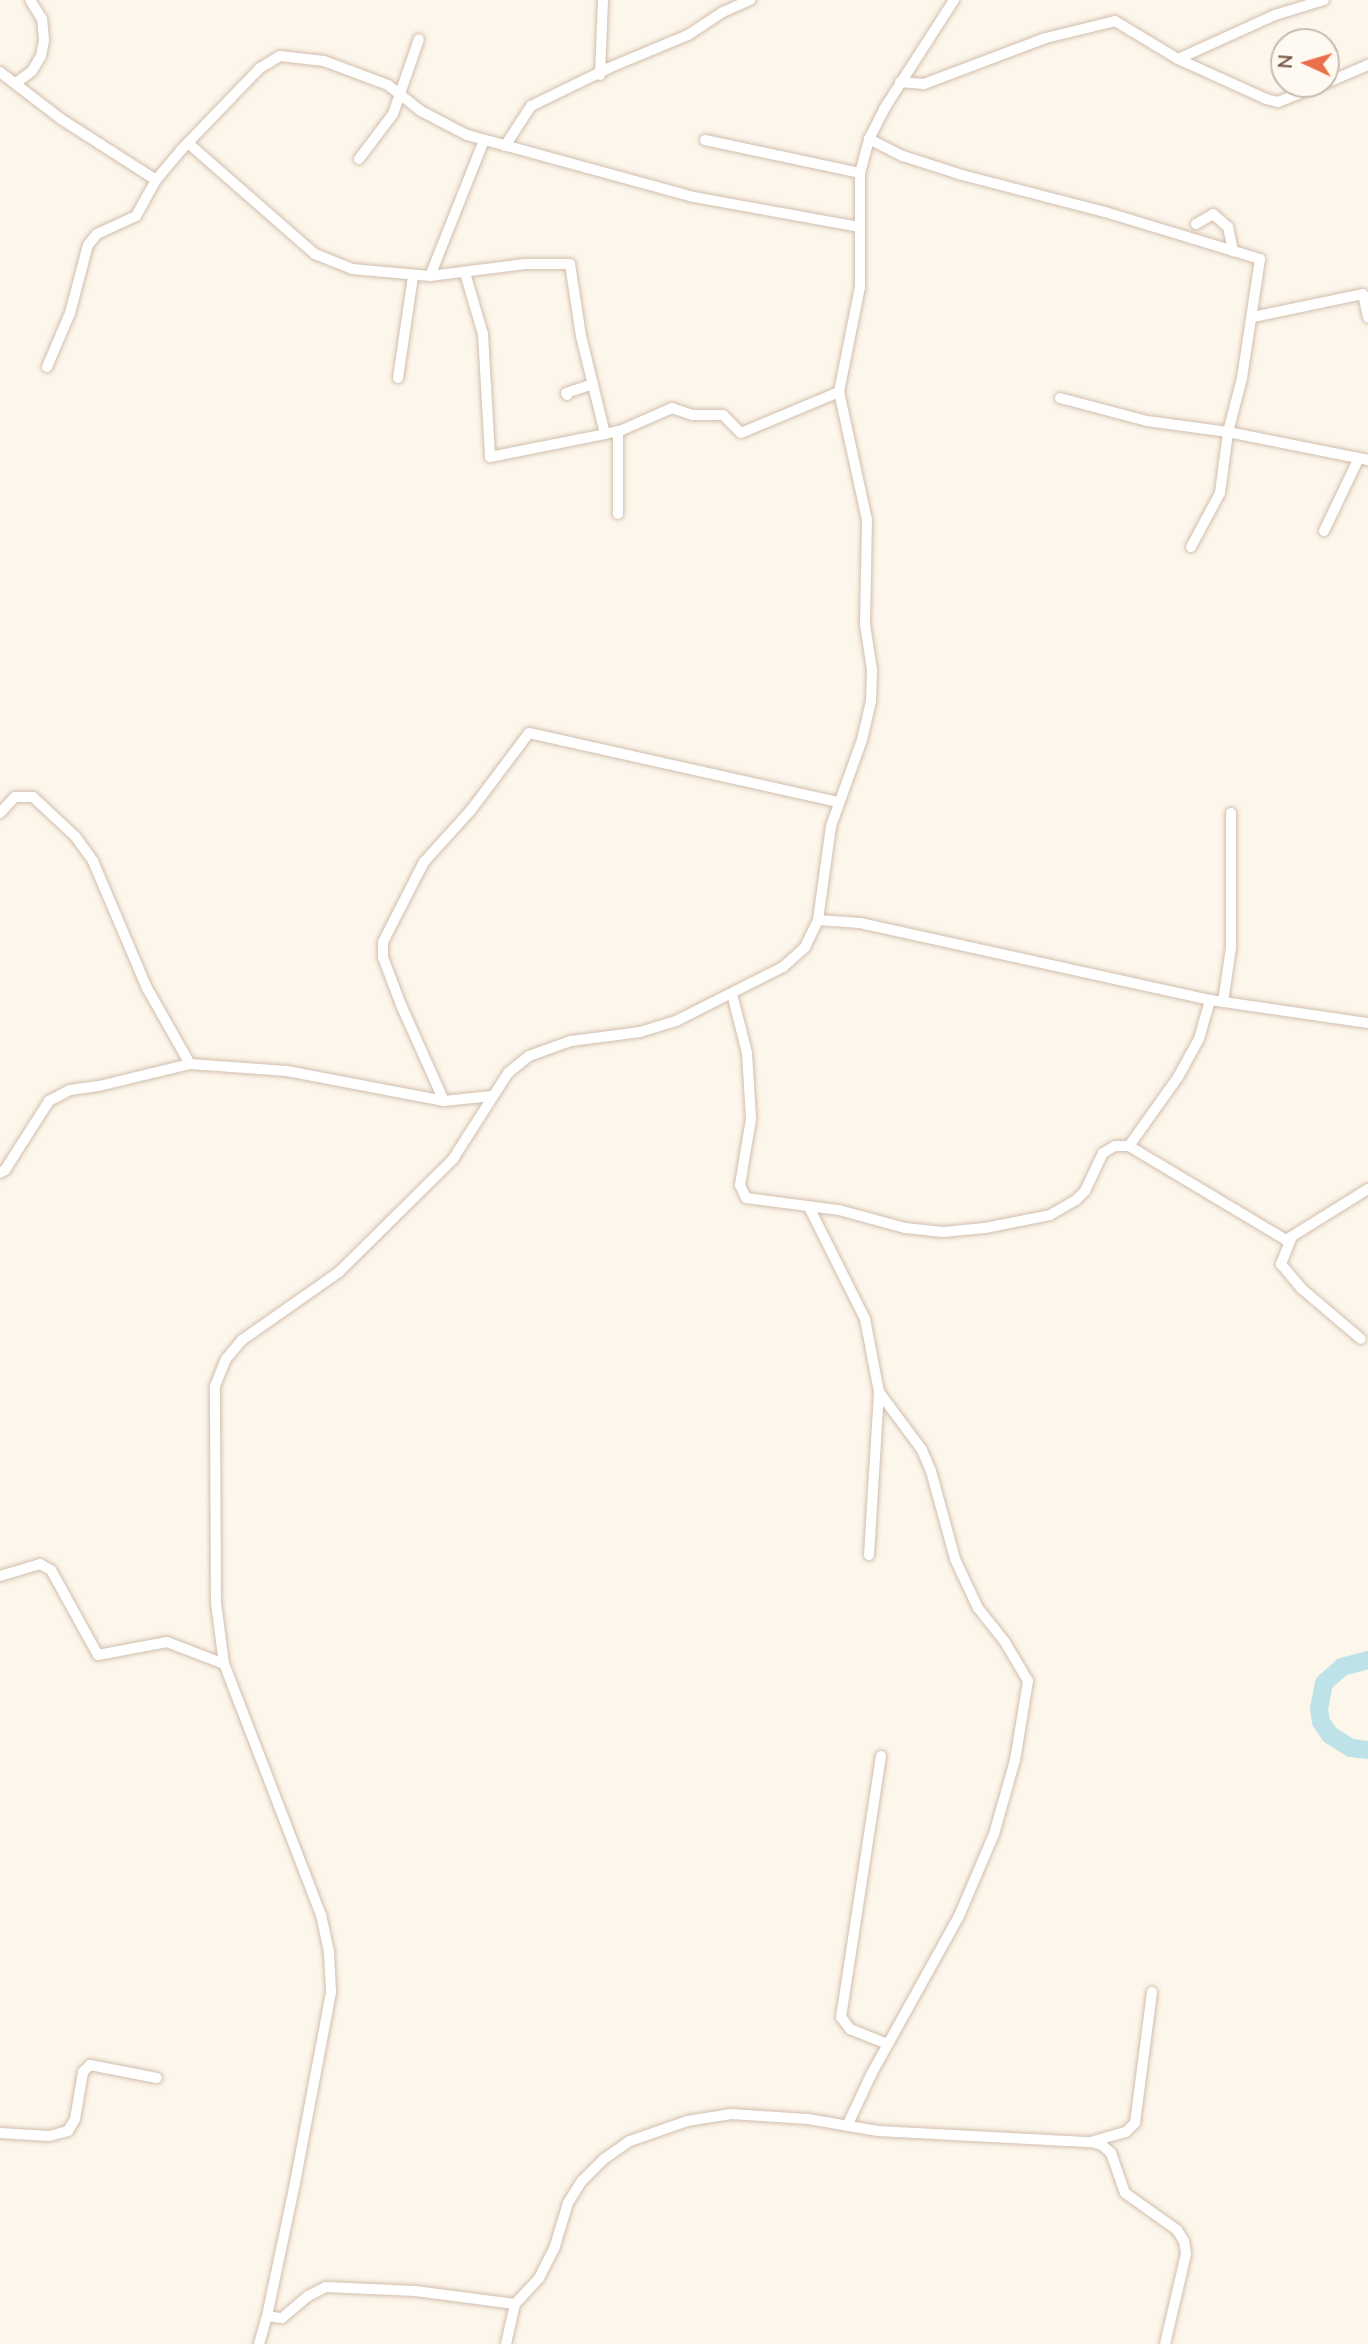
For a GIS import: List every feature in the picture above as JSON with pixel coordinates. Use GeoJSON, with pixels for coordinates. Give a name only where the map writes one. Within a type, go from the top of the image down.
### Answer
{"type":"FeatureCollection","features":[{"type":"Feature","properties":{"kind":"street"},"geometry":{"type":"LineString","coordinates":[[16,83],[33,71],[41,56],[44,40],[43,19],[30,0]]}},
{"type":"Feature","properties":{"kind":"street"},"geometry":{"type":"LineString","coordinates":[[600,75],[603,0]]}},
{"type":"Feature","properties":{"kind":"street"},"geometry":{"type":"LineString","coordinates":[[505,146],[531,106],[600,75],[611,67],[688,36],[723,12],[750,0]]}},
{"type":"Feature","properties":{"kind":"street"},"geometry":{"type":"LineString","coordinates":[[259,2344],[267,2316],[331,1992],[329,1952],[321,1915],[224,1664],[216,1602],[215,1386],[226,1359],[242,1340],[338,1272],[453,1159],[508,1073],[529,1056],[550,1046],[640,1032],[676,1021],[783,967],[805,947],[818,920],[831,826],[837,802],[862,740],[871,701],[872,670],[865,624],[867,520],[839,392],[859,299],[860,173],[869,138],[900,82],[954,0]]}},
{"type":"Feature","properties":{"kind":"street"},"geometry":{"type":"LineString","coordinates":[[1178,59],[1276,15],[1324,0]]}},
{"type":"Feature","properties":{"kind":"street"},"geometry":{"type":"LineString","coordinates":[[900,82],[924,84],[1046,38],[1115,21],[1178,59],[1278,102],[1288,98]]}},
{"type":"Feature","properties":{"kind":"street"},"geometry":{"type":"LineString","coordinates":[[359,159],[393,114],[402,95],[419,39]]}},
{"type":"Feature","properties":{"kind":"street"},"geometry":{"type":"LineString","coordinates":[[47,367],[70,313],[88,245],[97,234],[136,216],[156,180],[188,143],[260,68],[280,56],[324,61],[387,85],[421,111],[467,135],[694,197],[859,227]]}},
{"type":"Feature","properties":{"kind":"street"},"geometry":{"type":"LineString","coordinates":[[1340,76],[1368,65]]}},
{"type":"Feature","properties":{"kind":"street"},"geometry":{"type":"LineString","coordinates":[[0,72],[61,119],[156,180]]}},
{"type":"Feature","properties":{"kind":"street"},"geometry":{"type":"LineString","coordinates":[[869,138],[903,156],[961,175],[1105,212],[1260,259],[1253,317],[1228,432],[1220,493],[1191,547]]}},
{"type":"Feature","properties":{"kind":"street"},"geometry":{"type":"LineString","coordinates":[[430,276],[484,140]]}},
{"type":"Feature","properties":{"kind":"street"},"geometry":{"type":"LineString","coordinates":[[705,140],[860,173]]}},
{"type":"Feature","properties":{"kind":"street"},"geometry":{"type":"LineString","coordinates":[[188,143],[315,254],[352,270],[430,276],[525,264],[570,264],[593,384],[606,434]]}},
{"type":"Feature","properties":{"kind":"street"},"geometry":{"type":"LineString","coordinates":[[1196,224],[1213,214],[1228,226],[1233,251]]}},
{"type":"Feature","properties":{"kind":"street"},"geometry":{"type":"LineString","coordinates":[[465,273],[482,334],[491,457],[618,431],[673,408],[692,415],[723,415],[741,433],[839,392]]}},
{"type":"Feature","properties":{"kind":"street"},"geometry":{"type":"LineString","coordinates":[[398,378],[413,276]]}},
{"type":"Feature","properties":{"kind":"street"},"geometry":{"type":"LineString","coordinates":[[1253,317],[1363,294],[1368,317]]}},
{"type":"Feature","properties":{"kind":"street"},"geometry":{"type":"LineString","coordinates":[[567,395],[566,393],[593,384]]}},
{"type":"Feature","properties":{"kind":"street"},"geometry":{"type":"LineString","coordinates":[[1060,398],[1147,421],[1228,432],[1364,459],[1324,531]]}},
{"type":"Feature","properties":{"kind":"street"},"geometry":{"type":"LineString","coordinates":[[618,431],[618,514]]}},
{"type":"Feature","properties":{"kind":"street"},"geometry":{"type":"LineString","coordinates":[[444,1101],[401,1005],[383,957],[383,942],[424,862],[471,810],[529,733],[837,802]]}},
{"type":"Feature","properties":{"kind":"street"},"geometry":{"type":"LineString","coordinates":[[0,813],[15,797],[28,796],[41,804],[75,836],[93,861],[147,988],[190,1064]]}},
{"type":"Feature","properties":{"kind":"street"},"geometry":{"type":"LineString","coordinates":[[1223,1002],[1231,947],[1231,813]]}},
{"type":"Feature","properties":{"kind":"street"},"geometry":{"type":"LineString","coordinates":[[818,920],[860,923],[1210,1000],[1368,1023]]}},
{"type":"Feature","properties":{"kind":"street"},"geometry":{"type":"LineString","coordinates":[[732,994],[747,1053],[751,1119],[741,1193],[753,1200],[839,1210],[905,1228],[943,1232],[985,1228],[1049,1215],[1076,1200],[1085,1191],[1103,1153],[1115,1146],[1129,1146],[1277,1236],[1291,1239]]}},
{"type":"Feature","properties":{"kind":"street"},"geometry":{"type":"LineString","coordinates":[[1129,1146],[1178,1077],[1199,1039],[1210,1000]]}},
{"type":"Feature","properties":{"kind":"street"},"geometry":{"type":"LineString","coordinates":[[0,1173],[5,1170],[49,1101],[70,1090],[190,1064],[300,1073],[444,1101],[492,1096]]}},
{"type":"Feature","properties":{"kind":"street"},"geometry":{"type":"LineString","coordinates":[[1361,1339],[1302,1289],[1281,1264],[1291,1239],[1368,1189]]}},
{"type":"Feature","properties":{"kind":"street"},"geometry":{"type":"LineString","coordinates":[[809,1207],[865,1319],[879,1392],[869,1555]]}},
{"type":"Feature","properties":{"kind":"street"},"geometry":{"type":"LineString","coordinates":[[847,2126],[887,2044],[960,1916],[994,1835],[1015,1760],[1028,1681],[1006,1642],[978,1608],[955,1559],[932,1471],[922,1450],[879,1392]]}},
{"type":"Feature","properties":{"kind":"street"},"geometry":{"type":"LineString","coordinates":[[0,1576],[40,1564],[51,1570],[98,1655],[167,1642],[224,1664]]}},
{"type":"Feature","properties":{"kind":"street"},"geometry":{"type":"LineString","coordinates":[[881,1756],[841,2017],[850,2029],[887,2044]]}},
{"type":"Feature","properties":{"kind":"street"},"geometry":{"type":"LineString","coordinates":[[1091,2142],[1126,2132],[1135,2123],[1152,1993]]}},
{"type":"Feature","properties":{"kind":"street"},"geometry":{"type":"LineString","coordinates":[[0,2133],[49,2136],[68,2132],[75,2119],[83,2072],[90,2065],[157,2078]]}},
{"type":"Feature","properties":{"kind":"street"},"geometry":{"type":"LineString","coordinates":[[506,2344],[514,2304],[539,2278],[555,2246],[568,2203],[582,2181],[604,2159],[630,2141],[687,2120],[731,2113],[977,2138],[1091,2142],[1102,2145],[1111,2153],[1125,2193],[1177,2230],[1184,2241],[1186,2254],[1165,2344]]}},
{"type":"Feature","properties":{"kind":"street"},"geometry":{"type":"LineString","coordinates":[[267,2316],[282,2318],[308,2296],[326,2287],[415,2291],[514,2304]]}},
{"type":"Feature","properties":{"kind":"waterway"},"geometry":{"type":"LineString","coordinates":[[1368,1660],[1342,1667],[1324,1683],[1319,1709],[1321,1722],[1330,1735],[1351,1748],[1368,1750]]}}]}
